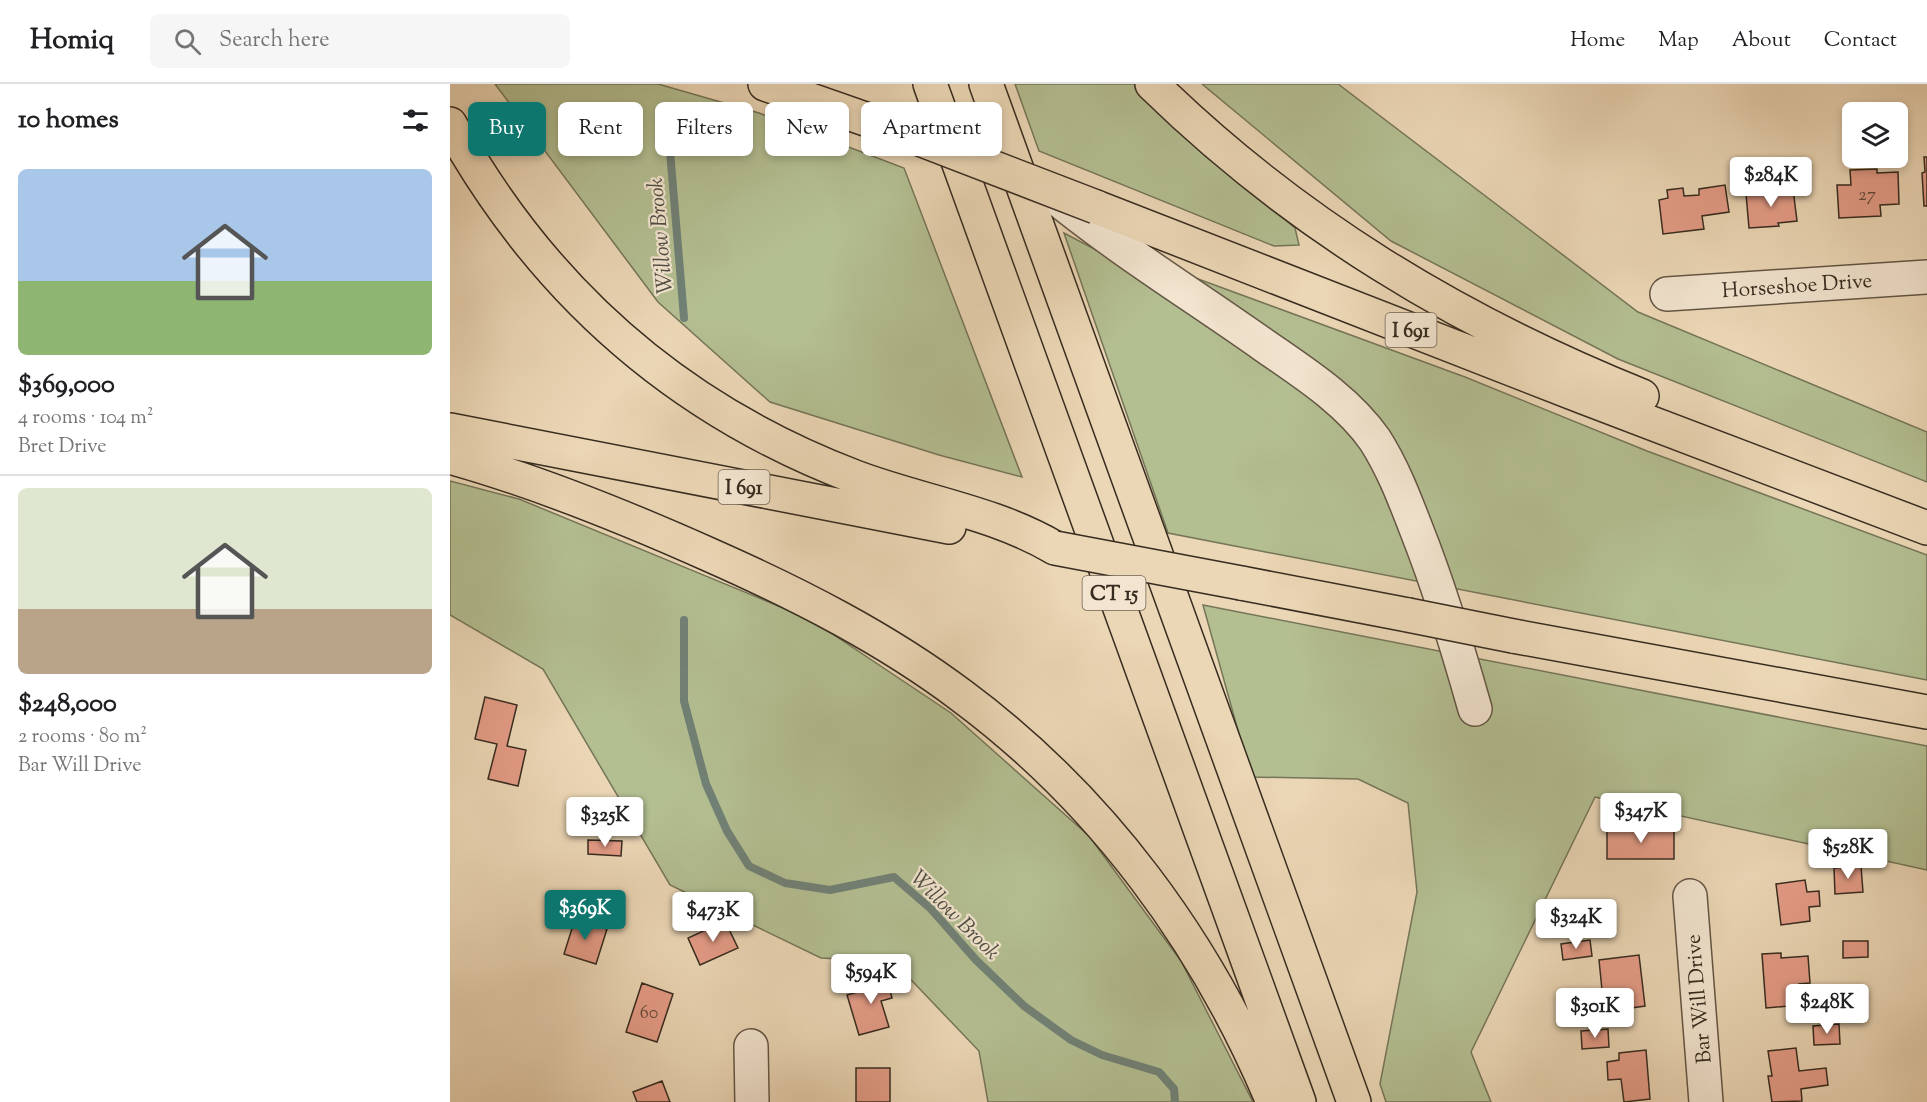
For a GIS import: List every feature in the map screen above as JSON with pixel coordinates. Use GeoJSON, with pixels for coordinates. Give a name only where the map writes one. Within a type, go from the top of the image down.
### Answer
{"type":"FeatureCollection","features":[{"type":"Feature","properties":{"kind":"highway","name":"I 691"},"geometry":{"type":"LineString","coordinates":[[765,84],[891,128],[1041,186],[1101,222],[1927,528]]}},
{"type":"Feature","properties":{"kind":"highway","name":"CT 15"},"geometry":{"type":"LineString","coordinates":[[930,84],[1299,1102]]}},
{"type":"Feature","properties":{"kind":"highway","name":"CT 15"},"geometry":{"type":"LineString","coordinates":[[986,84],[1354,1102]]}},
{"type":"Feature","properties":{"kind":"highway"},"geometry":{"type":"LineString","coordinates":[[1152,84],[1211,138],[1269,186],[1374,262],[1513,338],[1664,406],[1692,424],[1726,452]]}},
{"type":"Feature","properties":{"kind":"highway"},"geometry":{"type":"LineString","coordinates":[[450,124],[497,200],[541,257],[599,320],[636,353],[668,377],[756,431],[830,467],[868,482],[939,503],[1042,543]]}},
{"type":"Feature","properties":{"kind":"highway","name":"I 691"},"geometry":{"type":"LineString","coordinates":[[450,430],[1513,636],[1927,712]]}},
{"type":"Feature","properties":{"kind":"highway"},"geometry":{"type":"LineString","coordinates":[[450,457],[589,503],[734,566],[841,619],[904,656],[963,696],[1016,740],[1071,793],[1143,874],[1185,933],[1220,990],[1250,1049],[1273,1102]]}},
{"type":"Feature","properties":{"kind":"street"},"geometry":{"type":"LineString","coordinates":[[1101,222],[1296,368],[1341,403],[1362,424],[1386,460],[1411,515],[1443,603],[1475,709]]}},
{"type":"Feature","properties":{"kind":"street","name":"Horseshoe Drive"},"geometry":{"type":"LineString","coordinates":[[1667,294],[1927,277]]}},
{"type":"Feature","properties":{"kind":"street","name":"Bar Will Drive"},"geometry":{"type":"LineString","coordinates":[[1690,896],[1706,1102]]}},
{"type":"Feature","properties":{"kind":"street"},"geometry":{"type":"LineString","coordinates":[[751,1046],[752,1102]]}},
{"type":"Feature","properties":{"kind":"green space"},"geometry":{"type":"Polygon","coordinates":[[[495,84],[658,84],[721,102],[655,102],[655,156],[753,156],[753,111],[765,115],[765,156],[849,156],[849,147],[861,152],[861,156],[872,156],[904,168],[1022,477],[939,455],[770,402],[658,302],[546,152],[546,102],[508,102],[495,84]]]}},
{"type":"Feature","properties":{"kind":"green space"},"geometry":{"type":"Polygon","coordinates":[[[1015,84],[1134,84],[1227,170],[1295,228],[1299,245],[1274,246],[1039,151],[1015,84]]]}},
{"type":"Feature","properties":{"kind":"green space"},"geometry":{"type":"Polygon","coordinates":[[[1202,84],[1338,84],[1638,312],[1927,432],[1927,482],[1618,359],[1391,241],[1202,84]]]}},
{"type":"Feature","properties":{"kind":"green space"},"geometry":{"type":"Polygon","coordinates":[[[1064,233],[1113,259],[1133,255],[1465,377],[1647,451],[1927,555],[1927,680],[1168,533],[1064,233]]]}},
{"type":"Feature","properties":{"kind":"green space"},"geometry":{"type":"Polygon","coordinates":[[[450,481],[519,499],[810,619],[951,713],[1089,836],[1181,961],[1253,1102],[988,1102],[979,1051],[894,962],[821,958],[670,885],[543,669],[450,615],[450,481]]]}},
{"type":"Feature","properties":{"kind":"green space"},"geometry":{"type":"Polygon","coordinates":[[[1203,605],[1927,746],[1927,870],[1595,797],[1471,1052],[1491,1102],[1386,1102],[1380,1084],[1417,892],[1408,803],[1358,779],[1251,777],[1203,605]]]}},
{"type":"Feature","properties":{"kind":"building"},"geometry":{"type":"Polygon","coordinates":[[[1924,157],[1927,157],[1927,206],[1924,206],[1922,173],[1925,172],[1924,157]]]}},
{"type":"Feature","properties":{"kind":"building"},"geometry":{"type":"Polygon","coordinates":[[[1877,169],[1877,173],[1898,172],[1899,204],[1880,205],[1881,216],[1839,218],[1837,185],[1851,185],[1850,170],[1877,169]]]}},
{"type":"Feature","properties":{"kind":"building"},"geometry":{"type":"Polygon","coordinates":[[[1725,185],[1729,212],[1702,216],[1704,229],[1663,234],[1659,200],[1668,198],[1667,190],[1683,188],[1684,196],[1699,195],[1699,189],[1725,185]]]}},
{"type":"Feature","properties":{"kind":"building"},"geometry":{"type":"Polygon","coordinates":[[[1793,189],[1797,221],[1778,223],[1779,226],[1749,228],[1746,194],[1793,189]]]}},
{"type":"Feature","properties":{"kind":"building"},"geometry":{"type":"Polygon","coordinates":[[[485,697],[517,705],[507,746],[526,750],[518,786],[488,779],[497,744],[475,739],[485,697]]]}},
{"type":"Feature","properties":{"kind":"building"},"geometry":{"type":"Polygon","coordinates":[[[1674,828],[1674,859],[1607,859],[1607,829],[1674,828]]]}},
{"type":"Feature","properties":{"kind":"building"},"geometry":{"type":"Polygon","coordinates":[[[588,840],[622,841],[621,856],[588,854],[588,840]]]}},
{"type":"Feature","properties":{"kind":"building"},"geometry":{"type":"Polygon","coordinates":[[[1861,866],[1863,892],[1835,894],[1834,868],[1861,866]]]}},
{"type":"Feature","properties":{"kind":"building"},"geometry":{"type":"Polygon","coordinates":[[[1805,880],[1807,892],[1819,891],[1820,906],[1809,907],[1810,921],[1781,925],[1776,884],[1805,880]]]}},
{"type":"Feature","properties":{"kind":"building"},"geometry":{"type":"Polygon","coordinates":[[[575,919],[607,929],[596,964],[564,954],[575,919]]]}},
{"type":"Feature","properties":{"kind":"building"},"geometry":{"type":"Polygon","coordinates":[[[725,921],[738,948],[700,965],[688,938],[725,921]]]}},
{"type":"Feature","properties":{"kind":"building"},"geometry":{"type":"Polygon","coordinates":[[[1590,940],[1592,956],[1563,960],[1561,944],[1590,940]]]}},
{"type":"Feature","properties":{"kind":"building"},"geometry":{"type":"Polygon","coordinates":[[[1843,941],[1868,941],[1868,957],[1843,958],[1843,941]]]}},
{"type":"Feature","properties":{"kind":"building"},"geometry":{"type":"Polygon","coordinates":[[[1781,953],[1781,958],[1808,956],[1810,983],[1799,984],[1800,1005],[1766,1008],[1762,954],[1781,953]]]}},
{"type":"Feature","properties":{"kind":"building"},"geometry":{"type":"Polygon","coordinates":[[[1639,955],[1645,1006],[1617,1010],[1615,989],[1602,990],[1599,960],[1639,955]]]}},
{"type":"Feature","properties":{"kind":"building"},"geometry":{"type":"Polygon","coordinates":[[[886,974],[892,998],[881,1001],[889,1027],[859,1035],[847,995],[868,989],[865,979],[886,974]]]}},
{"type":"Feature","properties":{"kind":"building"},"geometry":{"type":"Polygon","coordinates":[[[642,983],[673,994],[657,1042],[626,1032],[642,983]]]}},
{"type":"Feature","properties":{"kind":"building"},"geometry":{"type":"Polygon","coordinates":[[[1839,1024],[1840,1044],[1814,1045],[1813,1026],[1839,1024]]]}},
{"type":"Feature","properties":{"kind":"building"},"geometry":{"type":"Polygon","coordinates":[[[1608,1029],[1609,1047],[1582,1049],[1581,1031],[1608,1029]]]}},
{"type":"Feature","properties":{"kind":"building"},"geometry":{"type":"Polygon","coordinates":[[[1796,1048],[1799,1071],[1826,1068],[1828,1085],[1801,1089],[1802,1101],[1772,1102],[1768,1076],[1772,1076],[1768,1051],[1796,1048]]]}},
{"type":"Feature","properties":{"kind":"building"},"geometry":{"type":"Polygon","coordinates":[[[1646,1050],[1650,1099],[1624,1102],[1621,1079],[1608,1080],[1607,1062],[1619,1060],[1619,1053],[1646,1050]]]}},
{"type":"Feature","properties":{"kind":"building"},"geometry":{"type":"Polygon","coordinates":[[[856,1068],[890,1068],[890,1102],[856,1102],[856,1068]]]}},
{"type":"Feature","properties":{"kind":"building"},"geometry":{"type":"Polygon","coordinates":[[[662,1081],[670,1102],[637,1102],[633,1092],[662,1081]]]}},
{"type":"Feature","properties":{"kind":"waterway","name":"Willow Brook"},"geometry":{"type":"LineString","coordinates":[[670,156],[684,318]]}},
{"type":"Feature","properties":{"kind":"waterway","name":"Willow Brook"},"geometry":{"type":"LineString","coordinates":[[684,620],[684,701],[706,784],[727,831],[749,866],[785,883],[830,890],[894,877],[931,909],[976,960],[1024,1006],[1071,1040],[1102,1055],[1159,1072],[1174,1089],[1175,1102]]}}]}
